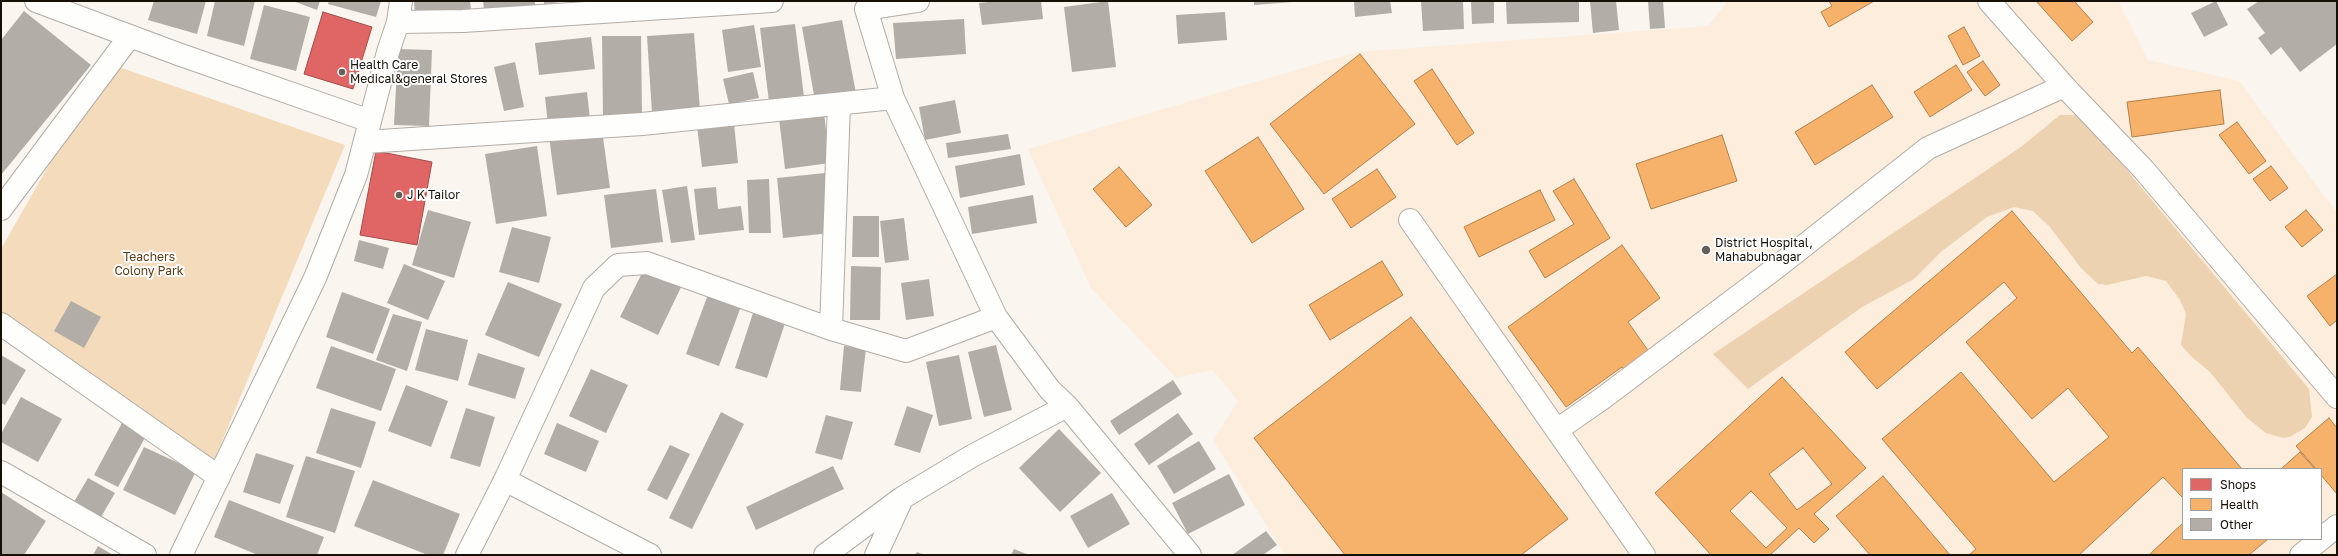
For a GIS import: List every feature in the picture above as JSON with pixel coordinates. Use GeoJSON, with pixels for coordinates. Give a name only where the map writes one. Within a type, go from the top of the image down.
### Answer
{"type":"FeatureCollection","features":[{"type":"Feature","properties":{"kind":"street"},"geometry":{"type":"LineString","coordinates":[[36,1],[130,36],[368,131],[642,124],[893,98]]}},
{"type":"Feature","properties":{"kind":"street"},"geometry":{"type":"LineString","coordinates":[[180,555],[314,278],[356,175],[399,11],[463,21],[772,1]]}},
{"type":"Feature","properties":{"kind":"street"},"geometry":{"type":"LineString","coordinates":[[918,1],[860,5],[893,98],[996,317],[1050,390],[1067,406],[1190,555]]}},
{"type":"Feature","properties":{"kind":"street"},"geometry":{"type":"LineString","coordinates":[[1990,1],[2064,86],[2144,170],[2337,397]]}},
{"type":"Feature","properties":{"kind":"street"},"geometry":{"type":"LineString","coordinates":[[1,209],[130,36]]}},
{"type":"Feature","properties":{"kind":"street"},"geometry":{"type":"LineString","coordinates":[[1557,430],[1603,398],[1776,267],[1928,148],[2064,86]]}},
{"type":"Feature","properties":{"kind":"street"},"geometry":{"type":"LineString","coordinates":[[831,329],[839,104]]}},
{"type":"Feature","properties":{"kind":"street"},"geometry":{"type":"LineString","coordinates":[[1410,220],[1644,555]]}},
{"type":"Feature","properties":{"kind":"street"},"geometry":{"type":"LineString","coordinates":[[467,555],[505,480],[594,288],[618,265],[647,263],[831,329],[906,351],[996,317]]}},
{"type":"Feature","properties":{"kind":"street"},"geometry":{"type":"LineString","coordinates":[[1,324],[219,477]]}},
{"type":"Feature","properties":{"kind":"street"},"geometry":{"type":"LineString","coordinates":[[825,555],[902,498],[972,456],[1067,406]]}},
{"type":"Feature","properties":{"kind":"street"},"geometry":{"type":"LineString","coordinates":[[1,472],[145,555]]}},
{"type":"Feature","properties":{"kind":"street"},"geometry":{"type":"LineString","coordinates":[[505,480],[650,555]]}},
{"type":"Feature","properties":{"kind":"street"},"geometry":{"type":"LineString","coordinates":[[876,555],[902,498]]}},
{"type":"Feature","properties":{"kind":"street"},"geometry":{"type":"LineString","coordinates":[[2322,538],[2337,526]]}},
{"type":"Feature","properties":{"kind":"street"},"geometry":{"type":"LineString","coordinates":[[2301,555],[2320,540]]}},
{"type":"Feature","properties":{"kind":"shaded area","name":"District Hospital, Mahabubnagar"},"geometry":{"type":"Polygon","coordinates":[[[1728,1],[2118,1],[2148,60],[2239,81],[2337,213],[2337,555],[1285,555],[1213,440],[1238,401],[1213,370],[1176,378],[1091,288],[1028,149],[1357,52],[1708,26],[1728,1]]]}},
{"type":"Feature","properties":{"kind":"shaded area"},"geometry":{"type":"Polygon","coordinates":[[[2060,115],[2081,115],[2309,389],[2312,417],[2305,428],[2290,437],[2283,438],[2266,433],[2247,418],[2210,372],[2192,357],[2181,345],[2186,314],[2180,300],[2166,281],[2146,276],[2107,285],[2098,284],[2081,268],[2050,227],[2033,211],[2014,207],[1987,217],[1942,251],[1914,279],[1862,307],[1748,389],[1713,354],[2021,147],[2060,115]]]}},
{"type":"Feature","properties":{"kind":"green space","name":"Teachers Colony Park"},"geometry":{"type":"Polygon","coordinates":[[[107,63],[345,145],[213,463],[1,333],[1,249],[107,63]]]}},
{"type":"Feature","properties":{"kind":"building: Shops"},"geometry":{"type":"Polygon","coordinates":[[[323,12],[372,27],[353,89],[304,74],[323,12]]]}},
{"type":"Feature","properties":{"kind":"building: Shops"},"geometry":{"type":"Polygon","coordinates":[[[376,151],[432,162],[417,245],[360,235],[376,151]]]}},
{"type":"Feature","properties":{"kind":"building: Health"},"geometry":{"type":"Polygon","coordinates":[[[1829,1],[1874,1],[1829,27],[1821,12],[1832,6],[1829,1]]]}},
{"type":"Feature","properties":{"kind":"building: Health"},"geometry":{"type":"Polygon","coordinates":[[[2036,1],[2074,1],[2093,22],[2072,41],[2036,1]]]}},
{"type":"Feature","properties":{"kind":"building: Health"},"geometry":{"type":"Polygon","coordinates":[[[1964,27],[1980,56],[1963,65],[1948,36],[1964,27]]]}},
{"type":"Feature","properties":{"kind":"building: Health"},"geometry":{"type":"Polygon","coordinates":[[[1360,54],[1415,124],[1324,194],[1270,124],[1360,54]]]}},
{"type":"Feature","properties":{"kind":"building: Health"},"geometry":{"type":"Polygon","coordinates":[[[1983,61],[2000,85],[1985,96],[1967,72],[1983,61]]]}},
{"type":"Feature","properties":{"kind":"building: Health"},"geometry":{"type":"Polygon","coordinates":[[[1956,65],[1972,90],[1930,117],[1914,92],[1956,65]]]}},
{"type":"Feature","properties":{"kind":"building: Health"},"geometry":{"type":"Polygon","coordinates":[[[1432,69],[1474,133],[1457,145],[1414,81],[1432,69]]]}},
{"type":"Feature","properties":{"kind":"building: Health"},"geometry":{"type":"Polygon","coordinates":[[[1872,85],[1893,117],[1815,165],[1795,132],[1872,85]]]}},
{"type":"Feature","properties":{"kind":"building: Health"},"geometry":{"type":"Polygon","coordinates":[[[2220,90],[2224,124],[2132,137],[2127,102],[2220,90]]]}},
{"type":"Feature","properties":{"kind":"building: Health"},"geometry":{"type":"Polygon","coordinates":[[[2237,122],[2266,161],[2249,174],[2219,135],[2237,122]]]}},
{"type":"Feature","properties":{"kind":"building: Health"},"geometry":{"type":"Polygon","coordinates":[[[1722,135],[1737,181],[1651,209],[1636,164],[1722,135]]]}},
{"type":"Feature","properties":{"kind":"building: Health"},"geometry":{"type":"Polygon","coordinates":[[[1258,137],[1304,209],[1252,243],[1205,171],[1258,137]]]}},
{"type":"Feature","properties":{"kind":"building: Health"},"geometry":{"type":"Polygon","coordinates":[[[2271,166],[2288,188],[2270,201],[2253,179],[2271,166]]]}},
{"type":"Feature","properties":{"kind":"building: Health"},"geometry":{"type":"Polygon","coordinates":[[[1119,167],[1152,205],[1126,227],[1093,189],[1119,167]]]}},
{"type":"Feature","properties":{"kind":"building: Health"},"geometry":{"type":"Polygon","coordinates":[[[1377,169],[1396,197],[1351,228],[1332,199],[1377,169]]]}},
{"type":"Feature","properties":{"kind":"building: Health"},"geometry":{"type":"Polygon","coordinates":[[[1574,179],[1610,238],[1545,278],[1529,251],[1574,224],[1553,191],[1574,179]]]}},
{"type":"Feature","properties":{"kind":"building: Health"},"geometry":{"type":"Polygon","coordinates":[[[1540,190],[1555,220],[1479,257],[1464,227],[1540,190]]]}},
{"type":"Feature","properties":{"kind":"building: Health"},"geometry":{"type":"Polygon","coordinates":[[[2306,210],[2323,230],[2302,247],[2285,227],[2306,210]]]}},
{"type":"Feature","properties":{"kind":"building: Health"},"geometry":{"type":"Polygon","coordinates":[[[2012,211],[2132,353],[2138,347],[2241,468],[2182,468],[2182,497],[2163,477],[2079,555],[1969,555],[1976,549],[1882,439],[1961,372],[2054,482],[2109,437],[2068,388],[2032,419],[1966,342],[2017,298],[2004,282],[1877,389],[1845,352],[2012,211]]]}},
{"type":"Feature","properties":{"kind":"building: Health"},"geometry":{"type":"Polygon","coordinates":[[[1622,245],[1660,298],[1628,322],[1652,356],[1627,374],[1622,367],[1566,407],[1508,327],[1622,245]]]}},
{"type":"Feature","properties":{"kind":"building: Health"},"geometry":{"type":"Polygon","coordinates":[[[1382,261],[1403,295],[1330,340],[1309,305],[1382,261]]]}},
{"type":"Feature","properties":{"kind":"building: Health"},"geometry":{"type":"Polygon","coordinates":[[[2337,274],[2337,320],[2330,326],[2307,296],[2337,274]]]}},
{"type":"Feature","properties":{"kind":"building: Health"},"geometry":{"type":"Polygon","coordinates":[[[1411,317],[1568,519],[1521,555],[1345,555],[1254,438],[1411,317]]]}},
{"type":"Feature","properties":{"kind":"building: Health"},"geometry":{"type":"Polygon","coordinates":[[[1782,377],[1866,468],[1814,514],[1829,529],[1814,543],[1799,528],[1770,555],[1711,555],[1655,493],[1782,377]],[[1803,448],[1769,474],[1797,510],[1832,484],[1803,448]],[[1751,491],[1730,511],[1766,548],[1787,528],[1751,491]]]}},
{"type":"Feature","properties":{"kind":"building: Health"},"geometry":{"type":"Polygon","coordinates":[[[2329,418],[2337,428],[2337,494],[2322,476],[2322,468],[2315,468],[2296,446],[2329,418]]]}},
{"type":"Feature","properties":{"kind":"building: Health"},"geometry":{"type":"Polygon","coordinates":[[[2300,452],[2314,468],[2282,468],[2300,452]]]}},
{"type":"Feature","properties":{"kind":"building: Health"},"geometry":{"type":"Polygon","coordinates":[[[1883,476],[1950,555],[1870,555],[1836,516],[1883,476]]]}},
{"type":"Feature","properties":{"kind":"building: Health"},"geometry":{"type":"Polygon","coordinates":[[[2182,524],[2182,540],[2267,540],[2249,555],[2149,555],[2182,524]]]}},
{"type":"Feature","properties":{"kind":"building: Other"},"geometry":{"type":"Polygon","coordinates":[[[154,1],[206,1],[197,34],[148,20],[154,1]]]}},
{"type":"Feature","properties":{"kind":"building: Other"},"geometry":{"type":"Polygon","coordinates":[[[215,1],[255,1],[244,46],[207,36],[215,1]]]}},
{"type":"Feature","properties":{"kind":"building: Other"},"geometry":{"type":"Polygon","coordinates":[[[293,1],[320,1],[317,10],[293,1]]]}},
{"type":"Feature","properties":{"kind":"building: Other"},"geometry":{"type":"Polygon","coordinates":[[[329,1],[381,1],[376,17],[328,4],[329,1]]]}},
{"type":"Feature","properties":{"kind":"building: Other"},"geometry":{"type":"Polygon","coordinates":[[[414,1],[470,1],[471,9],[415,15],[414,1]]]}},
{"type":"Feature","properties":{"kind":"building: Other"},"geometry":{"type":"Polygon","coordinates":[[[483,1],[535,1],[535,5],[484,10],[483,1]]]}},
{"type":"Feature","properties":{"kind":"building: Other"},"geometry":{"type":"Polygon","coordinates":[[[544,1],[560,1],[560,2],[544,4],[544,1]]]}},
{"type":"Feature","properties":{"kind":"building: Other"},"geometry":{"type":"Polygon","coordinates":[[[999,1],[1041,1],[1043,19],[982,25],[979,3],[999,1]]]}},
{"type":"Feature","properties":{"kind":"building: Other"},"geometry":{"type":"Polygon","coordinates":[[[1108,1],[1116,67],[1072,72],[1064,7],[1108,1]]]}},
{"type":"Feature","properties":{"kind":"building: Other"},"geometry":{"type":"Polygon","coordinates":[[[1254,1],[1293,1],[1293,2],[1254,5],[1254,1]]]}},
{"type":"Feature","properties":{"kind":"building: Other"},"geometry":{"type":"Polygon","coordinates":[[[1354,1],[1390,1],[1392,13],[1355,17],[1354,1]]]}},
{"type":"Feature","properties":{"kind":"building: Other"},"geometry":{"type":"Polygon","coordinates":[[[1421,1],[1463,1],[1464,29],[1423,31],[1421,1]]]}},
{"type":"Feature","properties":{"kind":"building: Other"},"geometry":{"type":"Polygon","coordinates":[[[1471,1],[1494,1],[1494,23],[1472,24],[1471,1]]]}},
{"type":"Feature","properties":{"kind":"building: Other"},"geometry":{"type":"Polygon","coordinates":[[[1506,1],[1579,1],[1579,22],[1507,24],[1506,1]]]}},
{"type":"Feature","properties":{"kind":"building: Other"},"geometry":{"type":"Polygon","coordinates":[[[1590,1],[1616,1],[1619,30],[1593,33],[1590,1]]]}},
{"type":"Feature","properties":{"kind":"building: Other"},"geometry":{"type":"Polygon","coordinates":[[[1648,1],[1663,1],[1665,28],[1650,29],[1648,1]]]}},
{"type":"Feature","properties":{"kind":"building: Other"},"geometry":{"type":"Polygon","coordinates":[[[2216,1],[2228,25],[2204,37],[2191,13],[2216,1]]]}},
{"type":"Feature","properties":{"kind":"building: Other"},"geometry":{"type":"Polygon","coordinates":[[[2259,1],[2337,1],[2337,44],[2300,72],[2281,47],[2271,55],[2258,38],[2265,33],[2247,9],[2259,1]]]}},
{"type":"Feature","properties":{"kind":"building: Other"},"geometry":{"type":"Polygon","coordinates":[[[264,5],[310,17],[296,71],[250,59],[264,5]]]}},
{"type":"Feature","properties":{"kind":"building: Other"},"geometry":{"type":"Polygon","coordinates":[[[24,11],[91,65],[1,175],[1,40],[24,11]]]}},
{"type":"Feature","properties":{"kind":"building: Other"},"geometry":{"type":"Polygon","coordinates":[[[1225,12],[1227,40],[1178,44],[1176,15],[1225,12]]]}},
{"type":"Feature","properties":{"kind":"building: Other"},"geometry":{"type":"Polygon","coordinates":[[[964,19],[966,54],[896,59],[893,23],[964,19]]]}},
{"type":"Feature","properties":{"kind":"building: Other"},"geometry":{"type":"Polygon","coordinates":[[[842,20],[856,93],[815,101],[802,27],[842,20]]]}},
{"type":"Feature","properties":{"kind":"building: Other"},"geometry":{"type":"Polygon","coordinates":[[[795,24],[804,97],[769,102],[760,28],[795,24]]]}},
{"type":"Feature","properties":{"kind":"building: Other"},"geometry":{"type":"Polygon","coordinates":[[[754,25],[761,67],[728,72],[722,30],[754,25]]]}},
{"type":"Feature","properties":{"kind":"building: Other"},"geometry":{"type":"Polygon","coordinates":[[[694,33],[700,110],[652,113],[647,36],[694,33]]]}},
{"type":"Feature","properties":{"kind":"building: Other"},"geometry":{"type":"Polygon","coordinates":[[[602,36],[641,36],[642,116],[603,117],[602,36]]]}},
{"type":"Feature","properties":{"kind":"building: Other"},"geometry":{"type":"Polygon","coordinates":[[[591,37],[595,69],[539,75],[535,43],[591,37]]]}},
{"type":"Feature","properties":{"kind":"building: Other"},"geometry":{"type":"Polygon","coordinates":[[[398,49],[432,50],[429,126],[394,125],[398,49]]]}},
{"type":"Feature","properties":{"kind":"building: Other"},"geometry":{"type":"Polygon","coordinates":[[[515,62],[524,107],[504,111],[494,67],[515,62]]]}},
{"type":"Feature","properties":{"kind":"building: Other"},"geometry":{"type":"Polygon","coordinates":[[[753,72],[759,98],[729,104],[723,79],[753,72]]]}},
{"type":"Feature","properties":{"kind":"building: Other"},"geometry":{"type":"Polygon","coordinates":[[[587,92],[590,119],[548,125],[545,97],[587,92]]]}},
{"type":"Feature","properties":{"kind":"building: Other"},"geometry":{"type":"Polygon","coordinates":[[[955,100],[961,133],[925,140],[919,107],[955,100]]]}},
{"type":"Feature","properties":{"kind":"building: Other"},"geometry":{"type":"Polygon","coordinates":[[[824,113],[830,163],[785,169],[779,118],[824,113]]]}},
{"type":"Feature","properties":{"kind":"building: Other"},"geometry":{"type":"Polygon","coordinates":[[[734,123],[738,163],[702,167],[697,126],[734,123]]]}},
{"type":"Feature","properties":{"kind":"building: Other"},"geometry":{"type":"Polygon","coordinates":[[[602,130],[610,188],[557,195],[549,137],[602,130]]]}},
{"type":"Feature","properties":{"kind":"building: Other"},"geometry":{"type":"Polygon","coordinates":[[[1008,134],[1011,149],[948,158],[946,143],[1008,134]]]}},
{"type":"Feature","properties":{"kind":"building: Other"},"geometry":{"type":"Polygon","coordinates":[[[537,146],[547,216],[496,224],[485,154],[537,146]]]}},
{"type":"Feature","properties":{"kind":"building: Other"},"geometry":{"type":"Polygon","coordinates":[[[1020,154],[1025,185],[960,198],[955,166],[1020,154]]]}},
{"type":"Feature","properties":{"kind":"building: Other"},"geometry":{"type":"Polygon","coordinates":[[[825,173],[831,233],[783,238],[777,178],[825,173]]]}},
{"type":"Feature","properties":{"kind":"building: Other"},"geometry":{"type":"Polygon","coordinates":[[[769,179],[771,233],[749,233],[747,180],[769,179]]]}},
{"type":"Feature","properties":{"kind":"building: Other"},"geometry":{"type":"Polygon","coordinates":[[[687,186],[695,240],[671,243],[662,190],[687,186]]]}},
{"type":"Feature","properties":{"kind":"building: Other"},"geometry":{"type":"Polygon","coordinates":[[[716,187],[718,209],[741,206],[744,230],[699,235],[694,189],[716,187]]]}},
{"type":"Feature","properties":{"kind":"building: Other"},"geometry":{"type":"Polygon","coordinates":[[[656,189],[663,242],[611,248],[604,195],[656,189]]]}},
{"type":"Feature","properties":{"kind":"building: Other"},"geometry":{"type":"Polygon","coordinates":[[[1033,195],[1037,223],[972,234],[968,207],[1033,195]]]}},
{"type":"Feature","properties":{"kind":"building: Other"},"geometry":{"type":"Polygon","coordinates":[[[428,210],[471,222],[454,278],[412,265],[428,210]]]}},
{"type":"Feature","properties":{"kind":"building: Other"},"geometry":{"type":"Polygon","coordinates":[[[853,216],[879,216],[879,257],[852,257],[853,216]]]}},
{"type":"Feature","properties":{"kind":"building: Other"},"geometry":{"type":"Polygon","coordinates":[[[904,218],[909,260],[885,263],[880,221],[904,218]]]}},
{"type":"Feature","properties":{"kind":"building: Other"},"geometry":{"type":"Polygon","coordinates":[[[512,227],[551,237],[539,283],[499,272],[512,227]]]}},
{"type":"Feature","properties":{"kind":"building: Other"},"geometry":{"type":"Polygon","coordinates":[[[359,240],[389,248],[383,269],[354,261],[359,240]]]}},
{"type":"Feature","properties":{"kind":"building: Other"},"geometry":{"type":"Polygon","coordinates":[[[647,263],[684,281],[658,335],[620,317],[647,263]]]}},
{"type":"Feature","properties":{"kind":"building: Other"},"geometry":{"type":"Polygon","coordinates":[[[404,264],[445,281],[428,320],[387,303],[404,264]]]}},
{"type":"Feature","properties":{"kind":"building: Other"},"geometry":{"type":"Polygon","coordinates":[[[851,266],[881,267],[880,320],[850,320],[851,266]]]}},
{"type":"Feature","properties":{"kind":"building: Other"},"geometry":{"type":"Polygon","coordinates":[[[929,279],[934,316],[906,320],[901,283],[929,279]]]}},
{"type":"Feature","properties":{"kind":"building: Other"},"geometry":{"type":"Polygon","coordinates":[[[508,282],[562,304],[539,357],[485,335],[508,282]]]}},
{"type":"Feature","properties":{"kind":"building: Other"},"geometry":{"type":"Polygon","coordinates":[[[710,289],[743,301],[719,366],[686,354],[710,289]]]}},
{"type":"Feature","properties":{"kind":"building: Other"},"geometry":{"type":"Polygon","coordinates":[[[342,292],[390,309],[373,354],[326,337],[342,292]]]}},
{"type":"Feature","properties":{"kind":"building: Other"},"geometry":{"type":"Polygon","coordinates":[[[71,301],[101,317],[84,348],[54,331],[71,301]]]}},
{"type":"Feature","properties":{"kind":"building: Other"},"geometry":{"type":"Polygon","coordinates":[[[755,307],[787,317],[767,378],[735,368],[755,307]]]}},
{"type":"Feature","properties":{"kind":"building: Other"},"geometry":{"type":"Polygon","coordinates":[[[393,314],[422,322],[407,371],[376,360],[393,314]]]}},
{"type":"Feature","properties":{"kind":"building: Other"},"geometry":{"type":"Polygon","coordinates":[[[426,329],[468,340],[458,381],[415,370],[426,329]]]}},
{"type":"Feature","properties":{"kind":"building: Other"},"geometry":{"type":"Polygon","coordinates":[[[996,345],[1012,410],[984,417],[968,352],[996,345]]]}},
{"type":"Feature","properties":{"kind":"building: Other"},"geometry":{"type":"Polygon","coordinates":[[[331,346],[396,369],[381,411],[316,388],[331,346]]]}},
{"type":"Feature","properties":{"kind":"building: Other"},"geometry":{"type":"Polygon","coordinates":[[[844,346],[866,348],[861,392],[840,390],[844,346]]]}},
{"type":"Feature","properties":{"kind":"building: Other"},"geometry":{"type":"Polygon","coordinates":[[[478,353],[525,368],[515,399],[468,385],[478,353]]]}},
{"type":"Feature","properties":{"kind":"building: Other"},"geometry":{"type":"Polygon","coordinates":[[[1,355],[26,370],[5,405],[1,403],[1,355]]]}},
{"type":"Feature","properties":{"kind":"building: Other"},"geometry":{"type":"Polygon","coordinates":[[[959,355],[972,419],[939,426],[926,362],[959,355]]]}},
{"type":"Feature","properties":{"kind":"building: Other"},"geometry":{"type":"Polygon","coordinates":[[[591,369],[628,385],[606,433],[569,416],[591,369]]]}},
{"type":"Feature","properties":{"kind":"building: Other"},"geometry":{"type":"Polygon","coordinates":[[[1173,380],[1182,394],[1119,435],[1110,421],[1173,380]]]}},
{"type":"Feature","properties":{"kind":"building: Other"},"geometry":{"type":"Polygon","coordinates":[[[406,385],[448,401],[431,447],[388,431],[406,385]]]}},
{"type":"Feature","properties":{"kind":"building: Other"},"geometry":{"type":"Polygon","coordinates":[[[21,397],[62,419],[38,462],[1,442],[1,434],[21,397]]]}},
{"type":"Feature","properties":{"kind":"building: Other"},"geometry":{"type":"Polygon","coordinates":[[[907,406],[933,415],[920,453],[894,445],[907,406]]]}},
{"type":"Feature","properties":{"kind":"building: Other"},"geometry":{"type":"Polygon","coordinates":[[[331,408],[376,422],[361,468],[316,453],[331,408]]]}},
{"type":"Feature","properties":{"kind":"building: Other"},"geometry":{"type":"Polygon","coordinates":[[[466,408],[495,417],[480,467],[450,458],[466,408]]]}},
{"type":"Feature","properties":{"kind":"building: Other"},"geometry":{"type":"Polygon","coordinates":[[[721,412],[744,424],[692,529],[669,518],[721,412]]]}},
{"type":"Feature","properties":{"kind":"building: Other"},"geometry":{"type":"Polygon","coordinates":[[[1178,413],[1193,434],[1149,465],[1134,444],[1178,413]]]}},
{"type":"Feature","properties":{"kind":"building: Other"},"geometry":{"type":"Polygon","coordinates":[[[826,415],[853,422],[842,460],[815,453],[826,415]]]}},
{"type":"Feature","properties":{"kind":"building: Other"},"geometry":{"type":"Polygon","coordinates":[[[123,421],[147,434],[118,487],[94,475],[123,421]]]}},
{"type":"Feature","properties":{"kind":"building: Other"},"geometry":{"type":"Polygon","coordinates":[[[557,423],[599,441],[586,472],[544,454],[557,423]]]}},
{"type":"Feature","properties":{"kind":"building: Other"},"geometry":{"type":"Polygon","coordinates":[[[1059,429],[1101,473],[1060,512],[1019,468],[1059,429]]]}},
{"type":"Feature","properties":{"kind":"building: Other"},"geometry":{"type":"Polygon","coordinates":[[[1199,441],[1216,469],[1174,494],[1157,466],[1199,441]]]}},
{"type":"Feature","properties":{"kind":"building: Other"},"geometry":{"type":"Polygon","coordinates":[[[670,445],[690,454],[667,500],[647,490],[670,445]]]}},
{"type":"Feature","properties":{"kind":"building: Other"},"geometry":{"type":"Polygon","coordinates":[[[144,447],[196,471],[175,515],[123,490],[144,447]]]}},
{"type":"Feature","properties":{"kind":"building: Other"},"geometry":{"type":"Polygon","coordinates":[[[256,453],[294,465],[280,504],[243,492],[256,453]]]}},
{"type":"Feature","properties":{"kind":"building: Other"},"geometry":{"type":"Polygon","coordinates":[[[306,456],[355,471],[335,533],[286,517],[306,456]]]}},
{"type":"Feature","properties":{"kind":"building: Other"},"geometry":{"type":"Polygon","coordinates":[[[833,466],[844,489],[756,530],[746,507],[833,466]]]}},
{"type":"Feature","properties":{"kind":"building: Other"},"geometry":{"type":"Polygon","coordinates":[[[1229,474],[1245,505],[1188,534],[1172,503],[1229,474]]]}},
{"type":"Feature","properties":{"kind":"building: Other"},"geometry":{"type":"Polygon","coordinates":[[[88,478],[115,493],[98,522],[71,507],[88,478]]]}},
{"type":"Feature","properties":{"kind":"building: Other"},"geometry":{"type":"Polygon","coordinates":[[[373,480],[460,514],[443,555],[428,555],[354,526],[373,480]]]}},
{"type":"Feature","properties":{"kind":"building: Other"},"geometry":{"type":"Polygon","coordinates":[[[1,492],[46,521],[24,555],[1,555],[1,492]]]}},
{"type":"Feature","properties":{"kind":"building: Other"},"geometry":{"type":"Polygon","coordinates":[[[1112,493],[1130,524],[1088,548],[1070,516],[1112,493]]]}},
{"type":"Feature","properties":{"kind":"building: Other"},"geometry":{"type":"Polygon","coordinates":[[[229,500],[324,537],[317,555],[258,555],[214,537],[229,500]]]}},
{"type":"Feature","properties":{"kind":"building: Other"},"geometry":{"type":"Polygon","coordinates":[[[1266,531],[1277,545],[1263,555],[1232,555],[1266,531]]]}},
{"type":"Feature","properties":{"kind":"building: Other"},"geometry":{"type":"Polygon","coordinates":[[[98,546],[113,555],[93,555],[98,546]]]}},
{"type":"Feature","properties":{"kind":"building: Other"},"geometry":{"type":"Polygon","coordinates":[[[1014,549],[1029,555],[1011,555],[1014,549]]]}},
{"type":"Feature","properties":{"kind":"building: Other"},"geometry":{"type":"Polygon","coordinates":[[[917,552],[925,555],[915,555],[917,552]]]}},
{"type":"Feature","properties":{"kind":"place","name":"Health Care Medical&general Stores"},"geometry":{"type":"Point","coordinates":[342,72]}},
{"type":"Feature","properties":{"kind":"place","name":"J K Tailor"},"geometry":{"type":"Point","coordinates":[399,195]}},
{"type":"Feature","properties":{"kind":"place","name":"District Hospital, Mahabubnagar"},"geometry":{"type":"Point","coordinates":[1706,250]}}]}
